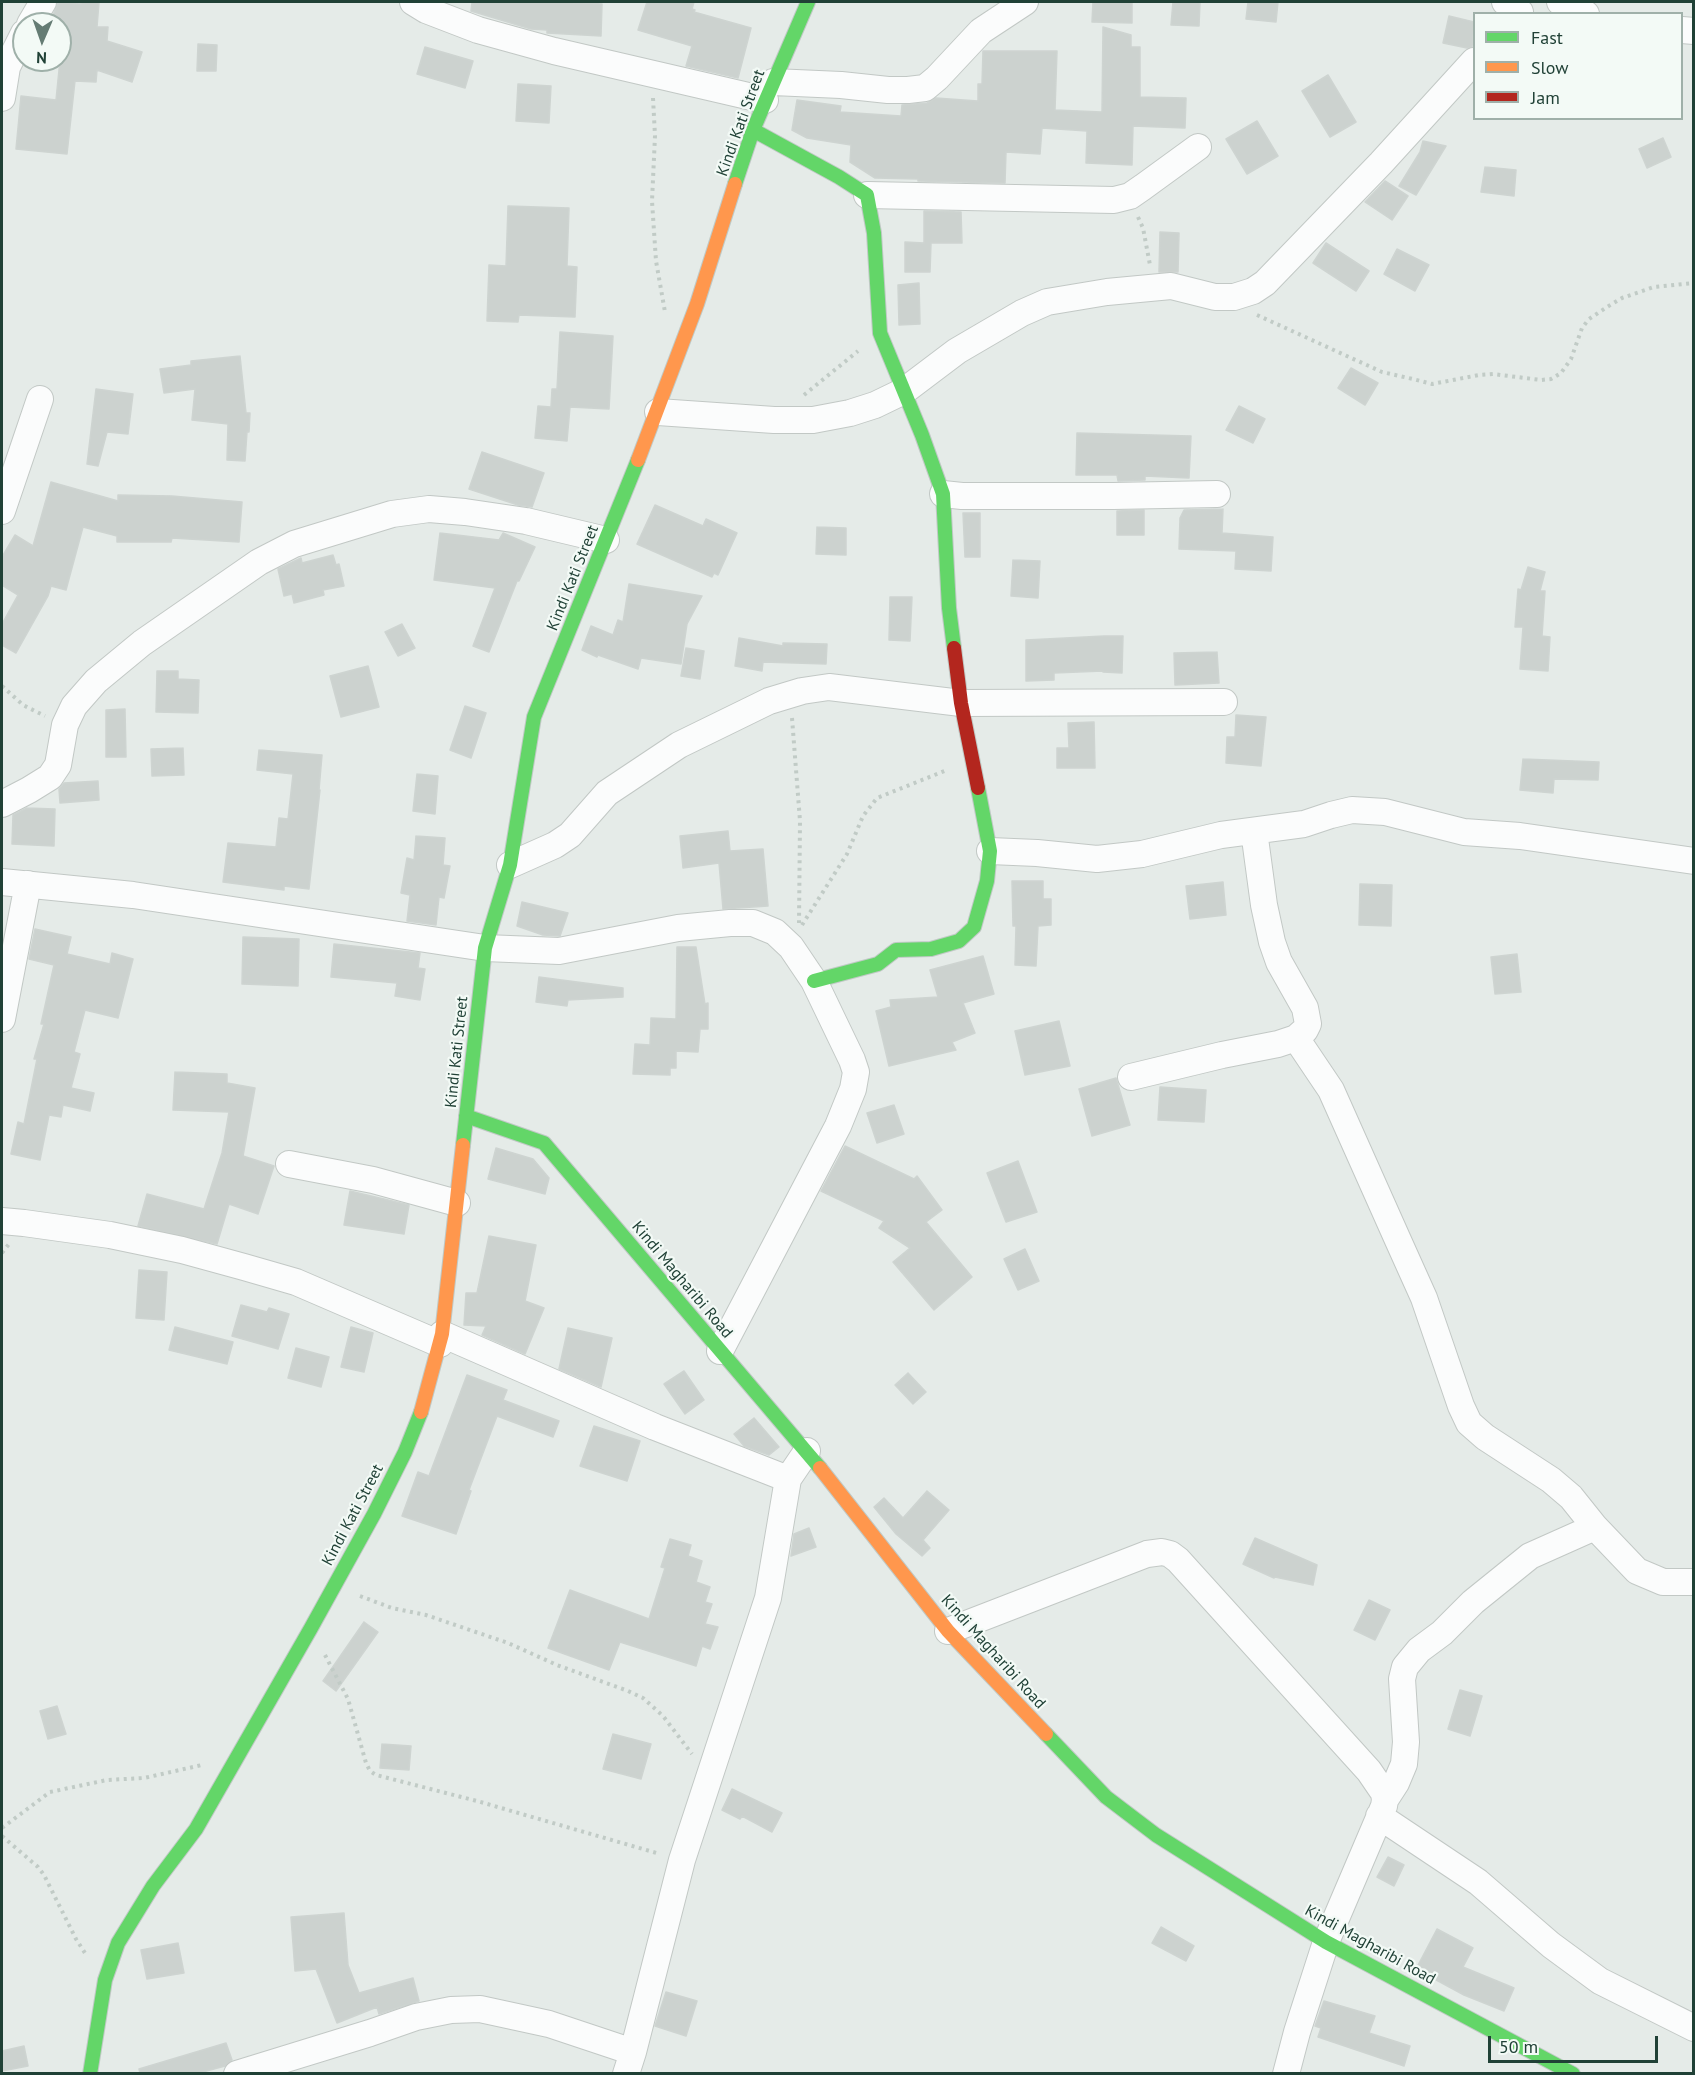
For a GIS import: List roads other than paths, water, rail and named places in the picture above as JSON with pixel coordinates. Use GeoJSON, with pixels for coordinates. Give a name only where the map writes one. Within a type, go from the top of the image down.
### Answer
{"type":"FeatureCollection","features":[{"type":"Feature","properties":{"kind":"street"},"geometry":{"type":"LineString","coordinates":[[413,2],[426,10],[478,30],[554,51],[651,74],[769,91],[841,85],[888,90],[926,88],[981,32],[1025,2]]}},
{"type":"Feature","properties":{"kind":"street","name":"Kindi Kati Street"},"geometry":{"type":"LineString","coordinates":[[90,2073],[105,1980],[118,1943],[153,1886],[196,1828],[311,1628],[374,1514],[405,1452],[425,1402],[441,1339],[485,948],[510,865],[534,717],[658,412],[698,304],[753,130],[808,2]]}},
{"type":"Feature","properties":{"kind":"street"},"geometry":{"type":"LineString","coordinates":[[1560,2],[1582,12]]}},
{"type":"Feature","properties":{"kind":"street"},"geometry":{"type":"LineString","coordinates":[[2,98],[7,67],[12,57]]}},
{"type":"Feature","properties":{"kind":"street"},"geometry":{"type":"LineString","coordinates":[[658,412],[774,420],[813,420],[850,413],[875,405],[904,391],[957,351],[1022,313],[1047,302],[1097,293],[1171,286],[1215,297],[1234,297],[1253,291],[1265,283],[1381,163],[1473,63]]}},
{"type":"Feature","properties":{"kind":"street"},"geometry":{"type":"LineString","coordinates":[[753,130],[867,195],[1114,200],[1143,188],[1198,147]]}},
{"type":"Feature","properties":{"kind":"street"},"geometry":{"type":"LineString","coordinates":[[814,981],[878,964],[896,951],[931,950],[959,941],[974,927],[978,919],[987,881],[990,851],[960,703],[949,608],[943,494],[880,333],[874,233],[867,195]]}},
{"type":"Feature","properties":{"kind":"street"},"geometry":{"type":"LineString","coordinates":[[2,511],[40,399]]}},
{"type":"Feature","properties":{"kind":"street"},"geometry":{"type":"LineString","coordinates":[[943,494],[1216,495]]}},
{"type":"Feature","properties":{"kind":"street"},"geometry":{"type":"LineString","coordinates":[[2,804],[50,777],[58,765],[65,725],[74,706],[96,681],[141,643],[259,562],[294,544],[392,514],[429,509],[526,521],[606,540]]}},
{"type":"Feature","properties":{"kind":"street"},"geometry":{"type":"LineString","coordinates":[[510,865],[555,845],[570,835],[607,793],[679,745],[769,701],[790,695],[829,687],[960,703],[1224,702]]}},
{"type":"Feature","properties":{"kind":"street"},"geometry":{"type":"LineString","coordinates":[[990,851],[1097,859],[1142,854],[1221,836],[1304,824],[1331,814],[1352,810],[1385,812],[1464,832],[1520,836],[1694,861]]}},
{"type":"Feature","properties":{"kind":"street"},"geometry":{"type":"LineString","coordinates":[[1131,1077],[1278,1044],[1296,1038],[1308,1024],[1305,1008],[1279,962],[1272,942],[1264,905],[1254,831]]}},
{"type":"Feature","properties":{"kind":"street"},"geometry":{"type":"LineString","coordinates":[[2,882],[133,895],[485,948],[559,951],[678,927],[753,923],[775,932],[791,947],[814,981],[856,1072],[853,1089],[838,1126],[720,1351]]}},
{"type":"Feature","properties":{"kind":"street"},"geometry":{"type":"LineString","coordinates":[[2,1019],[28,884]]}},
{"type":"Feature","properties":{"kind":"street"},"geometry":{"type":"LineString","coordinates":[[1296,1038],[1331,1090],[1424,1298],[1469,1423],[1485,1437],[1551,1480],[1571,1497],[1595,1527],[1638,1571],[1664,1582],[1694,1582]]}},
{"type":"Feature","properties":{"kind":"street","name":"Kindi Magharibi Road"},"geometry":{"type":"LineString","coordinates":[[466,1116],[544,1143],[807,1451],[948,1631],[1106,1797],[1156,1835],[1326,1942],[1573,2073]]}},
{"type":"Feature","properties":{"kind":"street"},"geometry":{"type":"LineString","coordinates":[[289,1164],[373,1180],[457,1203]]}},
{"type":"Feature","properties":{"kind":"street"},"geometry":{"type":"LineString","coordinates":[[2,1221],[110,1235],[182,1250],[296,1282],[788,1479]]}},
{"type":"Feature","properties":{"kind":"street"},"geometry":{"type":"LineString","coordinates":[[237,2073],[416,2017],[470,2009],[480,2009],[549,2024],[630,2063],[682,1860],[768,1598],[788,1479],[807,1451]]}},
{"type":"Feature","properties":{"kind":"street"},"geometry":{"type":"LineString","coordinates":[[1286,2073],[1326,1942],[1382,1808],[1404,1764],[1406,1742],[1402,1679],[1405,1667],[1419,1650],[1442,1633],[1473,1602],[1530,1556],[1595,1527]]}},
{"type":"Feature","properties":{"kind":"street"},"geometry":{"type":"LineString","coordinates":[[948,1631],[1147,1554],[1162,1552],[1170,1554],[1178,1560],[1369,1771],[1381,1788],[1382,1808],[1478,1882],[1551,1945],[1600,1981],[1694,2028]]}}]}
